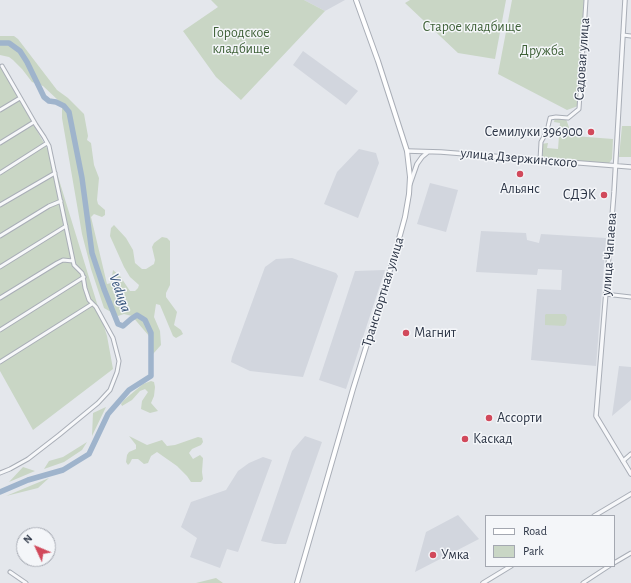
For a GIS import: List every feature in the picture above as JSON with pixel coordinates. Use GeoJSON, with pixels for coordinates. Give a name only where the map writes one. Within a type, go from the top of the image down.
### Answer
{"type":"FeatureCollection","features":[{"type":"Feature","properties":{"kind":"main road","name":"Транспортная улица"},"geometry":{"type":"LineString","coordinates":[[297,583],[353,389],[394,257],[405,217],[409,189],[410,177],[407,152],[378,61],[356,0]]}},
{"type":"Feature","properties":{"kind":"street","name":"Садовая улица"},"geometry":{"type":"LineString","coordinates":[[540,160],[541,142],[547,131],[550,118],[568,118],[579,109],[586,0]]}},
{"type":"Feature","properties":{"kind":"street","name":"улица Чапаева"},"geometry":{"type":"LineString","coordinates":[[625,0],[615,166],[596,416],[631,474]]}},
{"type":"Feature","properties":{"kind":"street"},"geometry":{"type":"LineString","coordinates":[[623,35],[631,36]]}},
{"type":"Feature","properties":{"kind":"street"},"geometry":{"type":"LineString","coordinates":[[0,472],[20,464],[98,403],[110,390],[117,372],[119,361],[113,338],[96,307],[89,300],[82,273],[74,265],[48,143],[34,122],[2,66]]}},
{"type":"Feature","properties":{"kind":"street"},"geometry":{"type":"LineString","coordinates":[[0,110],[20,98]]}},
{"type":"Feature","properties":{"kind":"street"},"geometry":{"type":"LineString","coordinates":[[0,143],[34,122]]}},
{"type":"Feature","properties":{"kind":"street"},"geometry":{"type":"LineString","coordinates":[[0,173],[48,143]]}},
{"type":"Feature","properties":{"kind":"street","name":"улица Дзержинского"},"geometry":{"type":"LineString","coordinates":[[407,152],[428,152],[631,167]]}},
{"type":"Feature","properties":{"kind":"street"},"geometry":{"type":"LineString","coordinates":[[409,189],[417,164],[428,152]]}},
{"type":"Feature","properties":{"kind":"street"},"geometry":{"type":"LineString","coordinates":[[0,206],[55,173]]}},
{"type":"Feature","properties":{"kind":"street"},"geometry":{"type":"LineString","coordinates":[[0,236],[61,201]]}},
{"type":"Feature","properties":{"kind":"street"},"geometry":{"type":"LineString","coordinates":[[0,267],[66,226]]}},
{"type":"Feature","properties":{"kind":"street"},"geometry":{"type":"LineString","coordinates":[[0,298],[57,263],[63,260],[73,261]]}},
{"type":"Feature","properties":{"kind":"street"},"geometry":{"type":"LineString","coordinates":[[0,330],[84,277]]}},
{"type":"Feature","properties":{"kind":"street"},"geometry":{"type":"LineString","coordinates":[[606,294],[631,297]]}},
{"type":"Feature","properties":{"kind":"street"},"geometry":{"type":"LineString","coordinates":[[0,362],[92,304]]}},
{"type":"Feature","properties":{"kind":"street"},"geometry":{"type":"LineString","coordinates":[[623,461],[631,454]]}},
{"type":"Feature","properties":{"kind":"street"},"geometry":{"type":"LineString","coordinates":[[596,515],[631,494]]}},
{"type":"Feature","properties":{"kind":"street"},"geometry":{"type":"LineString","coordinates":[[615,562],[631,553]]}},
{"type":"Feature","properties":{"kind":"street"},"geometry":{"type":"LineString","coordinates":[[483,583],[508,567]]}},
{"type":"Feature","properties":{"kind":"street"},"geometry":{"type":"LineString","coordinates":[[583,583],[608,567]]}},
{"type":"Feature","properties":{"kind":"street"},"geometry":{"type":"LineString","coordinates":[[10,572],[26,583]]}},
{"type":"Feature","properties":{"kind":"shaded area"},"geometry":{"type":"Polygon","coordinates":[[[304,0],[345,0],[325,11],[304,0]]]}},
{"type":"Feature","properties":{"kind":"shaded area"},"geometry":{"type":"Polygon","coordinates":[[[303,51],[358,91],[346,105],[293,65],[303,51]]]}},
{"type":"Feature","properties":{"kind":"shaded area"},"geometry":{"type":"Polygon","coordinates":[[[359,149],[376,153],[379,163],[358,218],[324,204],[337,172],[359,149]]]}},
{"type":"Feature","properties":{"kind":"shaded area"},"geometry":{"type":"Polygon","coordinates":[[[430,183],[458,190],[446,232],[417,224],[430,183]]]}},
{"type":"Feature","properties":{"kind":"shaded area"},"geometry":{"type":"Polygon","coordinates":[[[481,231],[526,233],[527,240],[539,243],[541,234],[606,238],[596,366],[531,360],[537,289],[561,290],[562,270],[538,269],[537,275],[476,272],[481,231]]]}},
{"type":"Feature","properties":{"kind":"shaded area"},"geometry":{"type":"Polygon","coordinates":[[[292,258],[336,273],[338,276],[303,377],[250,371],[231,362],[265,267],[276,259],[292,258]]]}},
{"type":"Feature","properties":{"kind":"shaded area"},"geometry":{"type":"Polygon","coordinates":[[[385,270],[346,389],[319,380],[355,271],[385,270]]]}},
{"type":"Feature","properties":{"kind":"shaded area"},"geometry":{"type":"Polygon","coordinates":[[[619,366],[631,367],[631,400],[612,416],[619,366]]]}},
{"type":"Feature","properties":{"kind":"shaded area"},"geometry":{"type":"Polygon","coordinates":[[[305,436],[322,442],[286,544],[275,544],[261,541],[292,451],[305,436]]]}},
{"type":"Feature","properties":{"kind":"shaded area"},"geometry":{"type":"Polygon","coordinates":[[[263,457],[272,460],[238,552],[227,549],[220,568],[190,557],[197,538],[181,527],[191,502],[226,490],[238,471],[249,463],[263,457]]]}},
{"type":"Feature","properties":{"kind":"shaded area","name":"Умка"},"geometry":{"type":"Polygon","coordinates":[[[458,515],[479,539],[415,572],[426,532],[458,515]]]}},
{"type":"Feature","properties":{"kind":"green space","name":"Городское кладбище"},"geometry":{"type":"Polygon","coordinates":[[[211,0],[304,0],[325,11],[241,100],[216,77],[183,31],[218,7],[211,0]]]}},
{"type":"Feature","properties":{"kind":"green space","name":"Старое кладбище"},"geometry":{"type":"Polygon","coordinates":[[[410,0],[506,0],[495,59],[458,53],[405,3],[410,0]]]}},
{"type":"Feature","properties":{"kind":"green space","name":"Дружба"},"geometry":{"type":"Polygon","coordinates":[[[512,0],[584,0],[578,106],[567,110],[498,74],[512,0]]]}},
{"type":"Feature","properties":{"kind":"green space"},"geometry":{"type":"Polygon","coordinates":[[[0,36],[14,36],[18,39],[57,90],[68,98],[84,114],[88,136],[87,140],[91,143],[94,165],[99,178],[97,200],[98,204],[105,210],[105,215],[102,217],[94,214],[91,217],[107,284],[111,283],[113,270],[120,276],[130,291],[135,291],[139,285],[130,277],[124,267],[110,236],[111,228],[114,225],[126,238],[133,250],[135,263],[142,269],[146,269],[154,264],[155,260],[152,247],[154,243],[162,237],[167,238],[170,241],[170,285],[166,293],[166,297],[177,312],[174,325],[181,330],[183,334],[176,338],[173,336],[160,305],[156,304],[154,317],[160,331],[161,345],[153,354],[149,336],[132,316],[124,314],[118,316],[104,308],[91,269],[82,234],[62,118],[62,106],[60,102],[43,86],[32,82],[13,60],[9,57],[0,55],[0,36]]]}},
{"type":"Feature","properties":{"kind":"green space"},"geometry":{"type":"Polygon","coordinates":[[[0,66],[52,157],[107,336],[113,369],[33,430],[0,371],[0,66]]]}},
{"type":"Feature","properties":{"kind":"green space"},"geometry":{"type":"Polygon","coordinates":[[[555,117],[566,119],[571,133],[574,136],[613,139],[612,159],[610,162],[608,164],[543,158],[541,156],[541,144],[548,143],[547,148],[558,149],[560,123],[554,122],[555,117]]]}},
{"type":"Feature","properties":{"kind":"green space"},"geometry":{"type":"Polygon","coordinates":[[[622,126],[631,126],[631,157],[619,157],[622,126]]]}},
{"type":"Feature","properties":{"kind":"green space"},"geometry":{"type":"Polygon","coordinates":[[[546,314],[565,314],[567,317],[566,324],[564,326],[545,325],[546,314]]]}},
{"type":"Feature","properties":{"kind":"green space"},"geometry":{"type":"Polygon","coordinates":[[[151,381],[154,382],[155,387],[154,396],[151,403],[158,411],[150,413],[141,409],[142,401],[148,392],[145,389],[140,391],[132,400],[122,406],[121,404],[124,400],[143,384],[151,381]]]}},
{"type":"Feature","properties":{"kind":"green space"},"geometry":{"type":"Polygon","coordinates":[[[106,407],[92,436],[93,413],[106,407]]]}},
{"type":"Feature","properties":{"kind":"green space"},"geometry":{"type":"Polygon","coordinates":[[[129,436],[147,445],[162,440],[167,446],[175,445],[198,437],[202,438],[203,442],[201,445],[192,449],[189,453],[193,459],[200,455],[203,458],[203,479],[201,482],[191,482],[177,466],[157,452],[151,456],[148,463],[144,464],[138,459],[132,459],[128,465],[126,462],[127,455],[129,452],[136,449],[136,445],[129,436]]]}},
{"type":"Feature","properties":{"kind":"green space"},"geometry":{"type":"Polygon","coordinates":[[[87,442],[82,450],[64,462],[44,469],[49,461],[63,457],[87,442]]]}},
{"type":"Feature","properties":{"kind":"green space"},"geometry":{"type":"Polygon","coordinates":[[[23,467],[35,471],[9,482],[23,467]]]}},
{"type":"Feature","properties":{"kind":"green space"},"geometry":{"type":"Polygon","coordinates":[[[49,478],[38,488],[6,496],[49,478]]]}},
{"type":"Feature","properties":{"kind":"green space"},"geometry":{"type":"Polygon","coordinates":[[[216,578],[223,583],[196,583],[216,578]]]}},
{"type":"Feature","properties":{"kind":"waterway","name":"Veduga"},"geometry":{"type":"LineString","coordinates":[[0,43],[9,43],[20,51],[44,97],[49,101],[56,102],[64,106],[69,112],[82,178],[92,253],[104,289],[118,324],[123,326],[137,315],[145,320],[151,333],[151,376],[129,390],[108,414],[89,454],[63,470],[28,480],[0,492]]}},
{"type":"Feature","properties":{"kind":"place","name":"Семилуки 396900"},"geometry":{"type":"Point","coordinates":[591,132]}},
{"type":"Feature","properties":{"kind":"place","name":"Альянс"},"geometry":{"type":"Point","coordinates":[520,174]}},
{"type":"Feature","properties":{"kind":"place","name":"СДЭК"},"geometry":{"type":"Point","coordinates":[604,195]}},
{"type":"Feature","properties":{"kind":"place","name":"Магнит"},"geometry":{"type":"Point","coordinates":[406,333]}},
{"type":"Feature","properties":{"kind":"place","name":"Ассорти"},"geometry":{"type":"Point","coordinates":[489,418]}},
{"type":"Feature","properties":{"kind":"place","name":"Каскад"},"geometry":{"type":"Point","coordinates":[465,439]}},
{"type":"Feature","properties":{"kind":"place","name":"Умка"},"geometry":{"type":"Point","coordinates":[433,555]}}]}
